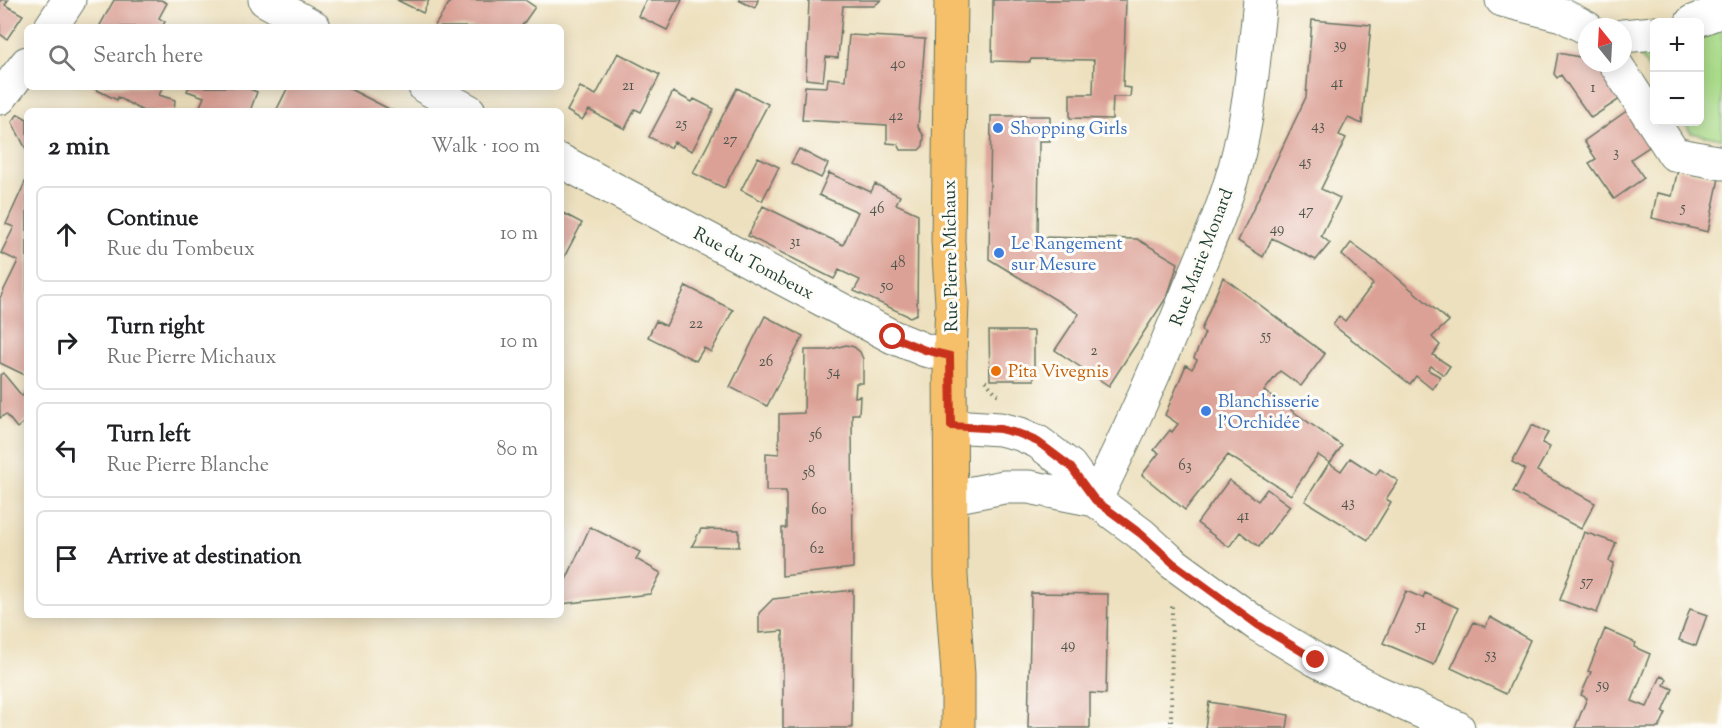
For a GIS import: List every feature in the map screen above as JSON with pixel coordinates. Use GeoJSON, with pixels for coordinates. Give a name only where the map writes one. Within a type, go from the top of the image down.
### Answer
{"type":"FeatureCollection","features":[{"type":"Feature","properties":{"kind":"main road","name":"Rue Pierre Michaux"},"geometry":{"type":"LineString","coordinates":[[951,0],[948,241],[952,303],[950,356],[951,576],[958,675],[958,728]]}},
{"type":"Feature","properties":{"kind":"street"},"geometry":{"type":"LineString","coordinates":[[53,24],[69,0]]}},
{"type":"Feature","properties":{"kind":"street"},"geometry":{"type":"LineString","coordinates":[[265,0],[309,24]]}},
{"type":"Feature","properties":{"kind":"street","name":"Rue Marie Monard"},"geometry":{"type":"LineString","coordinates":[[1095,500],[1124,443],[1166,347],[1221,211],[1235,168],[1244,128],[1260,0]]}},
{"type":"Feature","properties":{"kind":"street"},"geometry":{"type":"LineString","coordinates":[[1502,0],[1562,15],[1578,23]]}},
{"type":"Feature","properties":{"kind":"street"},"geometry":{"type":"LineString","coordinates":[[1703,18],[1722,8]]}},
{"type":"Feature","properties":{"kind":"street"},"geometry":{"type":"LineString","coordinates":[[1632,35],[1650,33]]}},
{"type":"Feature","properties":{"kind":"street"},"geometry":{"type":"LineString","coordinates":[[0,98],[24,67]]}},
{"type":"Feature","properties":{"kind":"street"},"geometry":{"type":"LineString","coordinates":[[1621,72],[1674,154],[1722,163]]}},
{"type":"Feature","properties":{"kind":"street"},"geometry":{"type":"LineString","coordinates":[[430,90],[464,108]]}},
{"type":"Feature","properties":{"kind":"street","name":"Rue du Tombeux"},"geometry":{"type":"LineString","coordinates":[[564,163],[893,337],[925,350],[950,356]]}},
{"type":"Feature","properties":{"kind":"street"},"geometry":{"type":"LineString","coordinates":[[951,426],[1000,429],[1038,442],[1070,466],[1095,500],[1141,534],[1173,563],[1258,625],[1316,660],[1376,691],[1458,728]]}},
{"type":"Feature","properties":{"kind":"street"},"geometry":{"type":"LineString","coordinates":[[951,497],[1004,487],[1029,487],[1095,500]]}},
{"type":"Feature","properties":{"kind":"path"},"geometry":{"type":"LineString","coordinates":[[1171,728],[1173,563]]}},
{"type":"Feature","properties":{"kind":"green space"},"geometry":{"type":"Polygon","coordinates":[[[1722,22],[1722,139],[1691,133],[1687,126],[1704,126],[1704,31],[1722,22]]]}},
{"type":"Feature","properties":{"kind":"green space"},"geometry":{"type":"Polygon","coordinates":[[[1650,47],[1650,71],[1636,49],[1650,47]]]}},
{"type":"Feature","properties":{"kind":"building"},"geometry":{"type":"Polygon","coordinates":[[[0,0],[8,0],[5,5],[23,15],[7,39],[0,34],[0,0]]]}},
{"type":"Feature","properties":{"kind":"building"},"geometry":{"type":"Polygon","coordinates":[[[114,0],[161,0],[167,3],[159,18],[165,22],[164,24],[101,24],[114,0]]]}},
{"type":"Feature","properties":{"kind":"building"},"geometry":{"type":"Polygon","coordinates":[[[397,0],[429,0],[423,13],[397,0]]]}},
{"type":"Feature","properties":{"kind":"building"},"geometry":{"type":"Polygon","coordinates":[[[451,0],[525,0],[535,7],[523,24],[436,24],[451,0]]]}},
{"type":"Feature","properties":{"kind":"building"},"geometry":{"type":"Polygon","coordinates":[[[646,0],[682,0],[667,30],[638,16],[646,0]]]}},
{"type":"Feature","properties":{"kind":"building"},"geometry":{"type":"Polygon","coordinates":[[[738,0],[758,0],[755,8],[738,0]]]}},
{"type":"Feature","properties":{"kind":"building"},"geometry":{"type":"Polygon","coordinates":[[[809,0],[881,0],[874,6],[843,6],[838,58],[826,57],[823,81],[806,79],[809,0]]]}},
{"type":"Feature","properties":{"kind":"building"},"geometry":{"type":"Polygon","coordinates":[[[993,0],[1126,0],[1123,87],[1131,88],[1130,97],[1113,97],[1112,119],[1070,118],[1070,94],[1093,94],[1094,60],[992,61],[993,0]]]}},
{"type":"Feature","properties":{"kind":"building"},"geometry":{"type":"Polygon","coordinates":[[[1312,20],[1371,25],[1362,124],[1348,118],[1339,135],[1346,138],[1321,189],[1340,198],[1321,236],[1330,243],[1316,260],[1272,238],[1263,257],[1238,241],[1306,97],[1312,20]]]}},
{"type":"Feature","properties":{"kind":"building"},"geometry":{"type":"Polygon","coordinates":[[[849,35],[925,39],[918,127],[924,136],[923,146],[919,150],[901,150],[898,144],[887,143],[887,125],[802,120],[805,86],[827,87],[828,78],[845,80],[849,35]]]}},
{"type":"Feature","properties":{"kind":"building"},"geometry":{"type":"Polygon","coordinates":[[[618,53],[660,75],[641,112],[635,109],[625,129],[589,110],[582,120],[567,111],[580,87],[596,95],[618,53]]]}},
{"type":"Feature","properties":{"kind":"building"},"geometry":{"type":"Polygon","coordinates":[[[1558,53],[1578,57],[1578,72],[1606,72],[1623,97],[1591,118],[1561,75],[1557,78],[1554,74],[1558,53]]]}},
{"type":"Feature","properties":{"kind":"building"},"geometry":{"type":"Polygon","coordinates":[[[737,88],[768,104],[724,188],[693,173],[737,88]]]}},
{"type":"Feature","properties":{"kind":"building"},"geometry":{"type":"Polygon","coordinates":[[[97,90],[162,90],[159,95],[175,100],[174,108],[138,108],[118,97],[117,100],[97,90]]]}},
{"type":"Feature","properties":{"kind":"building"},"geometry":{"type":"Polygon","coordinates":[[[252,90],[257,92],[251,108],[199,108],[204,97],[187,91],[252,90]]]}},
{"type":"Feature","properties":{"kind":"building"},"geometry":{"type":"Polygon","coordinates":[[[286,90],[352,90],[387,108],[278,108],[286,90]]]}},
{"type":"Feature","properties":{"kind":"building"},"geometry":{"type":"Polygon","coordinates":[[[673,92],[692,102],[694,99],[714,109],[692,151],[674,142],[671,148],[649,137],[673,92]]]}},
{"type":"Feature","properties":{"kind":"building"},"geometry":{"type":"Polygon","coordinates":[[[1628,110],[1652,145],[1631,159],[1644,178],[1614,199],[1589,163],[1596,159],[1584,141],[1628,110]]]}},
{"type":"Feature","properties":{"kind":"building"},"geometry":{"type":"Polygon","coordinates":[[[18,114],[24,117],[24,145],[12,122],[18,114]]]}},
{"type":"Feature","properties":{"kind":"building"},"geometry":{"type":"Polygon","coordinates":[[[991,116],[1050,116],[1050,141],[1039,141],[1038,237],[1137,239],[1178,263],[1168,295],[1109,386],[1055,350],[1079,314],[989,259],[991,116]]]}},
{"type":"Feature","properties":{"kind":"building"},"geometry":{"type":"Polygon","coordinates":[[[799,149],[828,164],[821,178],[791,163],[799,149]]]}},
{"type":"Feature","properties":{"kind":"building"},"geometry":{"type":"Polygon","coordinates":[[[758,157],[779,167],[762,201],[741,190],[758,157]]]}},
{"type":"Feature","properties":{"kind":"building"},"geometry":{"type":"Polygon","coordinates":[[[1678,169],[1719,178],[1708,232],[1652,218],[1657,193],[1672,196],[1678,169]]]}},
{"type":"Feature","properties":{"kind":"building"},"geometry":{"type":"Polygon","coordinates":[[[829,173],[871,192],[875,184],[900,196],[896,204],[918,214],[917,314],[910,317],[854,291],[860,280],[839,270],[834,279],[748,236],[763,206],[843,245],[858,212],[819,195],[829,173]]]}},
{"type":"Feature","properties":{"kind":"building"},"geometry":{"type":"Polygon","coordinates":[[[24,185],[24,375],[0,363],[0,298],[18,261],[1,253],[14,227],[6,224],[24,185]]]}},
{"type":"Feature","properties":{"kind":"building"},"geometry":{"type":"Polygon","coordinates":[[[564,214],[582,223],[564,257],[564,214]]]}},
{"type":"Feature","properties":{"kind":"building"},"geometry":{"type":"Polygon","coordinates":[[[1351,243],[1388,270],[1449,321],[1432,337],[1440,345],[1433,355],[1450,366],[1444,375],[1431,366],[1428,370],[1441,377],[1432,389],[1416,376],[1410,384],[1333,325],[1339,316],[1345,321],[1373,284],[1342,255],[1351,243]]]}},
{"type":"Feature","properties":{"kind":"building"},"geometry":{"type":"Polygon","coordinates":[[[1223,277],[1325,354],[1301,386],[1280,371],[1264,391],[1342,446],[1330,463],[1318,455],[1291,495],[1228,455],[1185,510],[1142,475],[1159,453],[1154,450],[1170,430],[1172,432],[1178,424],[1165,415],[1186,365],[1192,369],[1197,360],[1194,358],[1205,333],[1201,330],[1223,277]]]}},
{"type":"Feature","properties":{"kind":"building"},"geometry":{"type":"Polygon","coordinates":[[[686,286],[733,310],[711,352],[704,348],[696,361],[648,337],[656,321],[666,326],[686,286]]]}},
{"type":"Feature","properties":{"kind":"building"},"geometry":{"type":"Polygon","coordinates":[[[765,316],[803,336],[767,406],[730,387],[765,316]]]}},
{"type":"Feature","properties":{"kind":"building"},"geometry":{"type":"Polygon","coordinates":[[[989,331],[1034,331],[1034,380],[990,380],[989,331]]]}},
{"type":"Feature","properties":{"kind":"building"},"geometry":{"type":"Polygon","coordinates":[[[846,345],[854,347],[863,359],[863,383],[856,383],[855,397],[860,396],[859,414],[852,414],[853,568],[782,576],[782,528],[786,528],[786,491],[766,491],[766,453],[779,454],[779,414],[804,413],[805,350],[828,350],[846,345]]]}},
{"type":"Feature","properties":{"kind":"building"},"geometry":{"type":"Polygon","coordinates":[[[3,373],[22,396],[24,393],[24,422],[17,428],[6,414],[0,418],[0,375],[3,373]]]}},
{"type":"Feature","properties":{"kind":"building"},"geometry":{"type":"Polygon","coordinates":[[[1532,425],[1548,433],[1542,443],[1550,447],[1537,471],[1595,503],[1581,529],[1513,492],[1525,469],[1512,462],[1532,425]]]}},
{"type":"Feature","properties":{"kind":"building"},"geometry":{"type":"Polygon","coordinates":[[[1350,458],[1376,475],[1380,469],[1398,481],[1386,499],[1391,502],[1368,540],[1305,501],[1329,463],[1341,471],[1350,458]]]}},
{"type":"Feature","properties":{"kind":"building"},"geometry":{"type":"Polygon","coordinates":[[[1229,480],[1258,501],[1267,489],[1290,506],[1259,547],[1240,532],[1229,547],[1197,523],[1229,480]]]}},
{"type":"Feature","properties":{"kind":"building"},"geometry":{"type":"Polygon","coordinates":[[[590,527],[640,552],[636,559],[661,573],[650,594],[564,604],[564,584],[590,527]]]}},
{"type":"Feature","properties":{"kind":"building"},"geometry":{"type":"Polygon","coordinates":[[[701,529],[739,530],[739,547],[692,546],[701,529]]]}},
{"type":"Feature","properties":{"kind":"building"},"geometry":{"type":"Polygon","coordinates":[[[1584,532],[1616,543],[1609,561],[1614,563],[1597,613],[1560,600],[1584,532]]]}},
{"type":"Feature","properties":{"kind":"building"},"geometry":{"type":"Polygon","coordinates":[[[853,590],[852,728],[783,728],[783,631],[759,633],[759,613],[773,599],[853,590]]]}},
{"type":"Feature","properties":{"kind":"building"},"geometry":{"type":"Polygon","coordinates":[[[1406,591],[1423,598],[1425,593],[1458,608],[1434,665],[1383,643],[1406,591]]]}},
{"type":"Feature","properties":{"kind":"building"},"geometry":{"type":"Polygon","coordinates":[[[1031,593],[1108,594],[1106,694],[1090,693],[1090,728],[1028,728],[1031,593]]]}},
{"type":"Feature","properties":{"kind":"building"},"geometry":{"type":"Polygon","coordinates":[[[1690,609],[1707,615],[1696,646],[1679,640],[1690,609]]]}},
{"type":"Feature","properties":{"kind":"building"},"geometry":{"type":"Polygon","coordinates":[[[1490,617],[1530,640],[1506,694],[1451,668],[1474,622],[1485,627],[1490,617]]]}},
{"type":"Feature","properties":{"kind":"building"},"geometry":{"type":"Polygon","coordinates":[[[1605,629],[1636,643],[1634,647],[1650,654],[1632,701],[1647,707],[1661,676],[1667,679],[1664,685],[1673,689],[1659,728],[1575,728],[1587,698],[1581,695],[1591,672],[1588,671],[1605,629]]]}},
{"type":"Feature","properties":{"kind":"building"},"geometry":{"type":"Polygon","coordinates":[[[1209,702],[1289,715],[1287,728],[1205,728],[1209,702]]]}},
{"type":"Feature","properties":{"kind":"place","name":"Shopping Girls"},"geometry":{"type":"Point","coordinates":[998,128]}},
{"type":"Feature","properties":{"kind":"place","name":"Le Rangement sur Mesure"},"geometry":{"type":"Point","coordinates":[999,253]}},
{"type":"Feature","properties":{"kind":"place","name":"Pita Vivegnis"},"geometry":{"type":"Point","coordinates":[996,371]}},
{"type":"Feature","properties":{"kind":"place","name":"Blanchisserie l’Orchidée"},"geometry":{"type":"Point","coordinates":[1206,411]}},
{"type":"Feature","properties":{"kind":"route"},"geometry":{"type":"LineString","coordinates":[[893,337],[925,350],[950,356],[951,426],[1000,429],[1038,442],[1070,466],[1095,500],[1141,534],[1173,563],[1258,625],[1316,660]]}}]}
